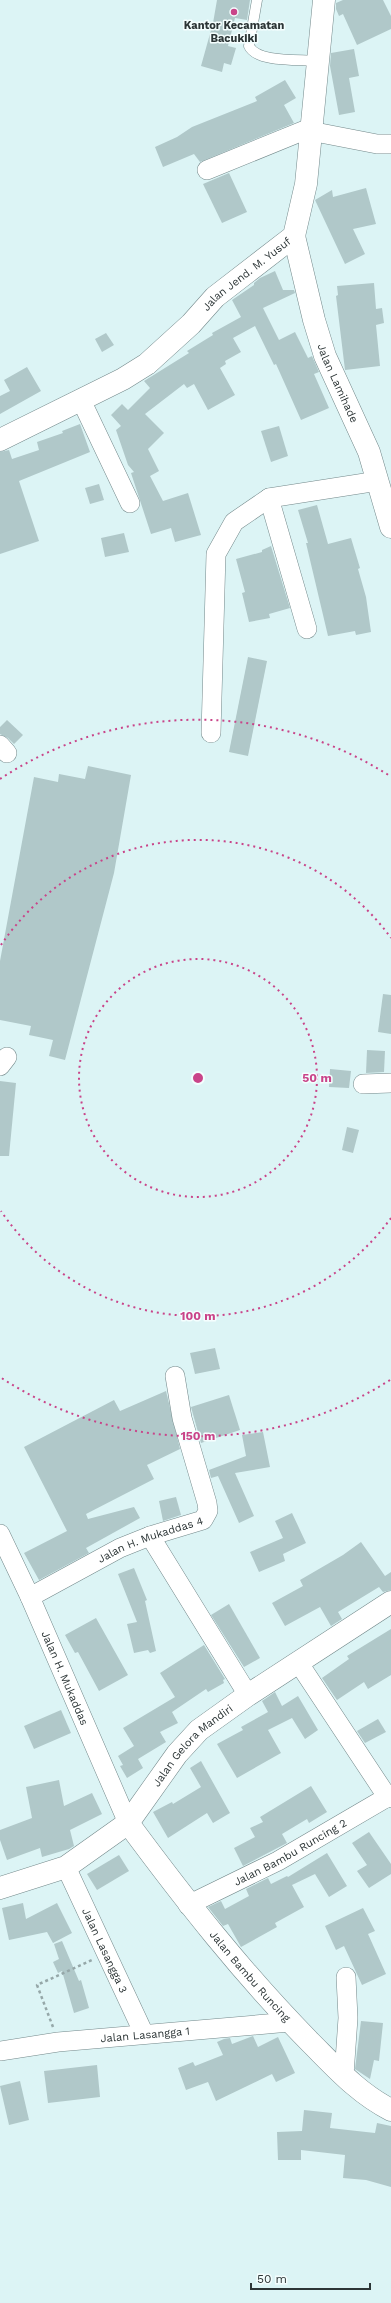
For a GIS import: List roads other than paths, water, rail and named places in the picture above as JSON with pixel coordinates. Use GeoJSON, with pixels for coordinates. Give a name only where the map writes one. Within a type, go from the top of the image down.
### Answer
{"type":"FeatureCollection","features":[{"type":"Feature","properties":{"kind":"main road","name":"Jalan Jend. M. Yusuf"},"geometry":{"type":"LineString","coordinates":[[0,440],[81,400],[147,364],[191,324],[215,297],[294,236],[306,184],[310,130],[324,0]]}},
{"type":"Feature","properties":{"kind":"main road","name":"Jalan Lamihade"},"geometry":{"type":"LineString","coordinates":[[294,236],[314,320],[325,356],[369,452],[391,526]]}},
{"type":"Feature","properties":{"kind":"main road","name":"Jalan Gelora Mandiri"},"geometry":{"type":"LineString","coordinates":[[0,1888],[66,1867],[128,1823],[177,1754],[199,1730],[248,1695],[391,1602]]}},
{"type":"Feature","properties":{"kind":"main road","name":"Jalan Bambu Runcing"},"geometry":{"type":"LineString","coordinates":[[128,1823],[188,1905],[243,1971],[290,2022],[366,2096],[391,2110]]}},
{"type":"Feature","properties":{"kind":"street"},"geometry":{"type":"LineString","coordinates":[[207,170],[310,130],[376,144],[391,144]]}},
{"type":"Feature","properties":{"kind":"street"},"geometry":{"type":"LineString","coordinates":[[81,400],[130,503]]}},
{"type":"Feature","properties":{"kind":"street"},"geometry":{"type":"LineString","coordinates":[[211,733],[216,554],[234,522],[270,498],[378,481]]}},
{"type":"Feature","properties":{"kind":"street"},"geometry":{"type":"LineString","coordinates":[[270,498],[307,629]]}},
{"type":"Feature","properties":{"kind":"street"},"geometry":{"type":"LineString","coordinates":[[363,1084],[391,1083]]}},
{"type":"Feature","properties":{"kind":"street","name":"Jalan H. Mukaddas 4"},"geometry":{"type":"LineString","coordinates":[[30,1597],[120,1548],[150,1536],[203,1520],[208,1511],[182,1418],[175,1376]]}},
{"type":"Feature","properties":{"kind":"street","name":"Jalan H. Mukaddas"},"geometry":{"type":"LineString","coordinates":[[0,1534],[30,1597],[128,1823]]}},
{"type":"Feature","properties":{"kind":"street"},"geometry":{"type":"LineString","coordinates":[[150,1536],[248,1695]]}},
{"type":"Feature","properties":{"kind":"street"},"geometry":{"type":"LineString","coordinates":[[298,1662],[390,1796]]}},
{"type":"Feature","properties":{"kind":"street","name":"Jalan Bambu Runcing 2"},"geometry":{"type":"LineString","coordinates":[[188,1905],[278,1861],[390,1796]]}},
{"type":"Feature","properties":{"kind":"street","name":"Jalan Lasangga 3"},"geometry":{"type":"LineString","coordinates":[[66,1867],[144,2034]]}},
{"type":"Feature","properties":{"kind":"street"},"geometry":{"type":"LineString","coordinates":[[344,2075],[348,2018],[346,1977]]}},
{"type":"Feature","properties":{"kind":"street","name":"Jalan Lasangga 1"},"geometry":{"type":"LineString","coordinates":[[0,2051],[58,2042],[290,2022]]}},
{"type":"Feature","properties":{"kind":"lane"},"geometry":{"type":"LineString","coordinates":[[257,0],[249,46],[252,52],[261,57],[318,61]]}},
{"type":"Feature","properties":{"kind":"place","name":"Kantor Kecamatan Bacukiki"},"geometry":{"type":"Point","coordinates":[234,12]}}]}
